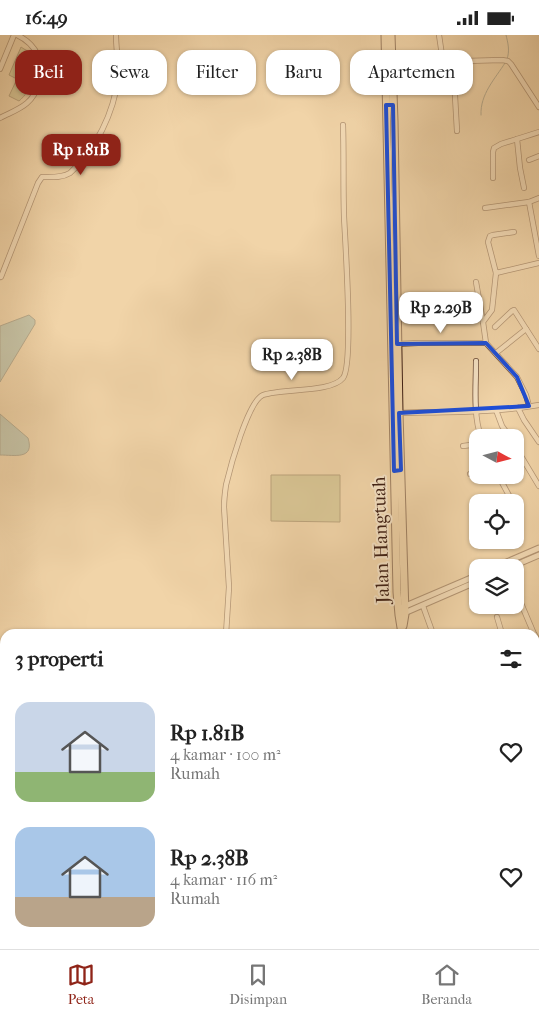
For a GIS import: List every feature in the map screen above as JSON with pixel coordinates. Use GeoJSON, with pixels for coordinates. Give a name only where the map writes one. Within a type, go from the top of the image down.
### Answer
{"type":"FeatureCollection","features":[{"type":"Feature","properties":{"kind":"highway","name":"Jalan Hangtuah"},"geometry":{"type":"LineString","coordinates":[[385,35],[390,105],[399,413],[397,471]]}},
{"type":"Feature","properties":{"kind":"highway","name":"Jalan Hangtuah"},"geometry":{"type":"LineString","coordinates":[[391,35],[392,50]]}},
{"type":"Feature","properties":{"kind":"highway","name":"Jalan Hangtuah"},"geometry":{"type":"LineString","coordinates":[[390,95],[397,471],[402,629]]}},
{"type":"Feature","properties":{"kind":"street"},"geometry":{"type":"LineString","coordinates":[[0,69],[14,35]]}},
{"type":"Feature","properties":{"kind":"street"},"geometry":{"type":"LineString","coordinates":[[0,117],[19,109],[29,102],[37,91],[41,77],[38,53],[32,45],[18,35]]}},
{"type":"Feature","properties":{"kind":"street"},"geometry":{"type":"LineString","coordinates":[[0,278],[42,177],[66,175],[75,169],[88,153],[105,122],[113,102],[118,77],[116,35]]}},
{"type":"Feature","properties":{"kind":"street"},"geometry":{"type":"LineString","coordinates":[[439,35],[441,50]]}},
{"type":"Feature","properties":{"kind":"street"},"geometry":{"type":"LineString","coordinates":[[473,61],[505,60],[512,64],[537,99],[539,107]]}},
{"type":"Feature","properties":{"kind":"street"},"geometry":{"type":"LineString","coordinates":[[455,95],[457,131]]}},
{"type":"Feature","properties":{"kind":"street"},"geometry":{"type":"LineString","coordinates":[[0,110],[8,113]]}},
{"type":"Feature","properties":{"kind":"street"},"geometry":{"type":"LineString","coordinates":[[226,629],[229,587],[224,496],[229,474],[249,413],[256,401],[264,395],[311,389],[332,384],[338,382],[346,373],[348,306],[344,227],[343,125]]}},
{"type":"Feature","properties":{"kind":"street"},"geometry":{"type":"LineString","coordinates":[[493,178],[494,148],[539,132]]}},
{"type":"Feature","properties":{"kind":"street"},"geometry":{"type":"LineString","coordinates":[[517,139],[524,188]]}},
{"type":"Feature","properties":{"kind":"street"},"geometry":{"type":"LineString","coordinates":[[529,160],[539,156]]}},
{"type":"Feature","properties":{"kind":"street"},"geometry":{"type":"LineString","coordinates":[[485,208],[539,199]]}},
{"type":"Feature","properties":{"kind":"street"},"geometry":{"type":"LineString","coordinates":[[529,202],[539,255]]}},
{"type":"Feature","properties":{"kind":"street"},"geometry":{"type":"LineString","coordinates":[[483,322],[492,310],[496,273],[488,242],[490,236],[514,232]]}},
{"type":"Feature","properties":{"kind":"street"},"geometry":{"type":"LineString","coordinates":[[496,273],[539,263]]}},
{"type":"Feature","properties":{"kind":"street"},"geometry":{"type":"LineString","coordinates":[[476,282],[486,343],[516,377],[526,395],[529,407]]}},
{"type":"Feature","properties":{"kind":"street"},"geometry":{"type":"LineString","coordinates":[[495,327],[513,310],[539,349]]}},
{"type":"Feature","properties":{"kind":"street"},"geometry":{"type":"LineString","coordinates":[[496,353],[526,329]]}},
{"type":"Feature","properties":{"kind":"street"},"geometry":{"type":"LineString","coordinates":[[397,344],[486,343]]}},
{"type":"Feature","properties":{"kind":"street"},"geometry":{"type":"LineString","coordinates":[[476,361],[476,412],[479,429]]}},
{"type":"Feature","properties":{"kind":"street"},"geometry":{"type":"LineString","coordinates":[[399,413],[476,412],[539,405]]}},
{"type":"Feature","properties":{"kind":"street"},"geometry":{"type":"LineString","coordinates":[[518,408],[539,442]]}},
{"type":"Feature","properties":{"kind":"street"},"geometry":{"type":"LineString","coordinates":[[496,410],[504,429]]}},
{"type":"Feature","properties":{"kind":"street"},"geometry":{"type":"LineString","coordinates":[[463,446],[469,445]]}},
{"type":"Feature","properties":{"kind":"street"},"geometry":{"type":"LineString","coordinates":[[524,461],[539,486]]}},
{"type":"Feature","properties":{"kind":"street"},"geometry":{"type":"LineString","coordinates":[[514,559],[539,548]]}},
{"type":"Feature","properties":{"kind":"street"},"geometry":{"type":"LineString","coordinates":[[524,561],[539,555]]}},
{"type":"Feature","properties":{"kind":"street"},"geometry":{"type":"LineString","coordinates":[[402,611],[469,579]]}},
{"type":"Feature","properties":{"kind":"street"},"geometry":{"type":"LineString","coordinates":[[402,611],[423,605],[469,585]]}},
{"type":"Feature","properties":{"kind":"street"},"geometry":{"type":"LineString","coordinates":[[423,605],[430,629]]}},
{"type":"Feature","properties":{"kind":"street"},"geometry":{"type":"LineString","coordinates":[[524,609],[533,629]]}},
{"type":"Feature","properties":{"kind":"street"},"geometry":{"type":"LineString","coordinates":[[497,617],[501,629]]}},
{"type":"Feature","properties":{"kind":"highlighted area"},"geometry":{"type":"Polygon","coordinates":[[[386,105],[393,105],[397,344],[486,343],[517,377],[529,406],[399,413],[401,470],[394,471],[386,105]]]}},
{"type":"Feature","properties":{"kind":"shaded area"},"geometry":{"type":"Polygon","coordinates":[[[15,61],[15,78],[9,75],[15,61]]]}},
{"type":"Feature","properties":{"kind":"shaded area"},"geometry":{"type":"Polygon","coordinates":[[[15,83],[15,95],[25,95],[19,101],[9,96],[15,83]]]}},
{"type":"Feature","properties":{"kind":"shaded area"},"geometry":{"type":"Polygon","coordinates":[[[29,315],[35,320],[35,324],[0,382],[0,326],[29,315]]]}},
{"type":"Feature","properties":{"kind":"shaded area"},"geometry":{"type":"Polygon","coordinates":[[[0,414],[28,438],[29,450],[26,453],[22,455],[0,455],[0,414]]]}},
{"type":"Feature","properties":{"kind":"shaded area"},"geometry":{"type":"Polygon","coordinates":[[[271,475],[340,475],[340,522],[271,521],[271,475]]]}},
{"type":"Feature","properties":{"kind":"waterway"},"geometry":{"type":"LineString","coordinates":[[506,35],[509,50],[507,59]]}},
{"type":"Feature","properties":{"kind":"waterway"},"geometry":{"type":"LineString","coordinates":[[481,115],[483,100],[505,63]]}}]}
